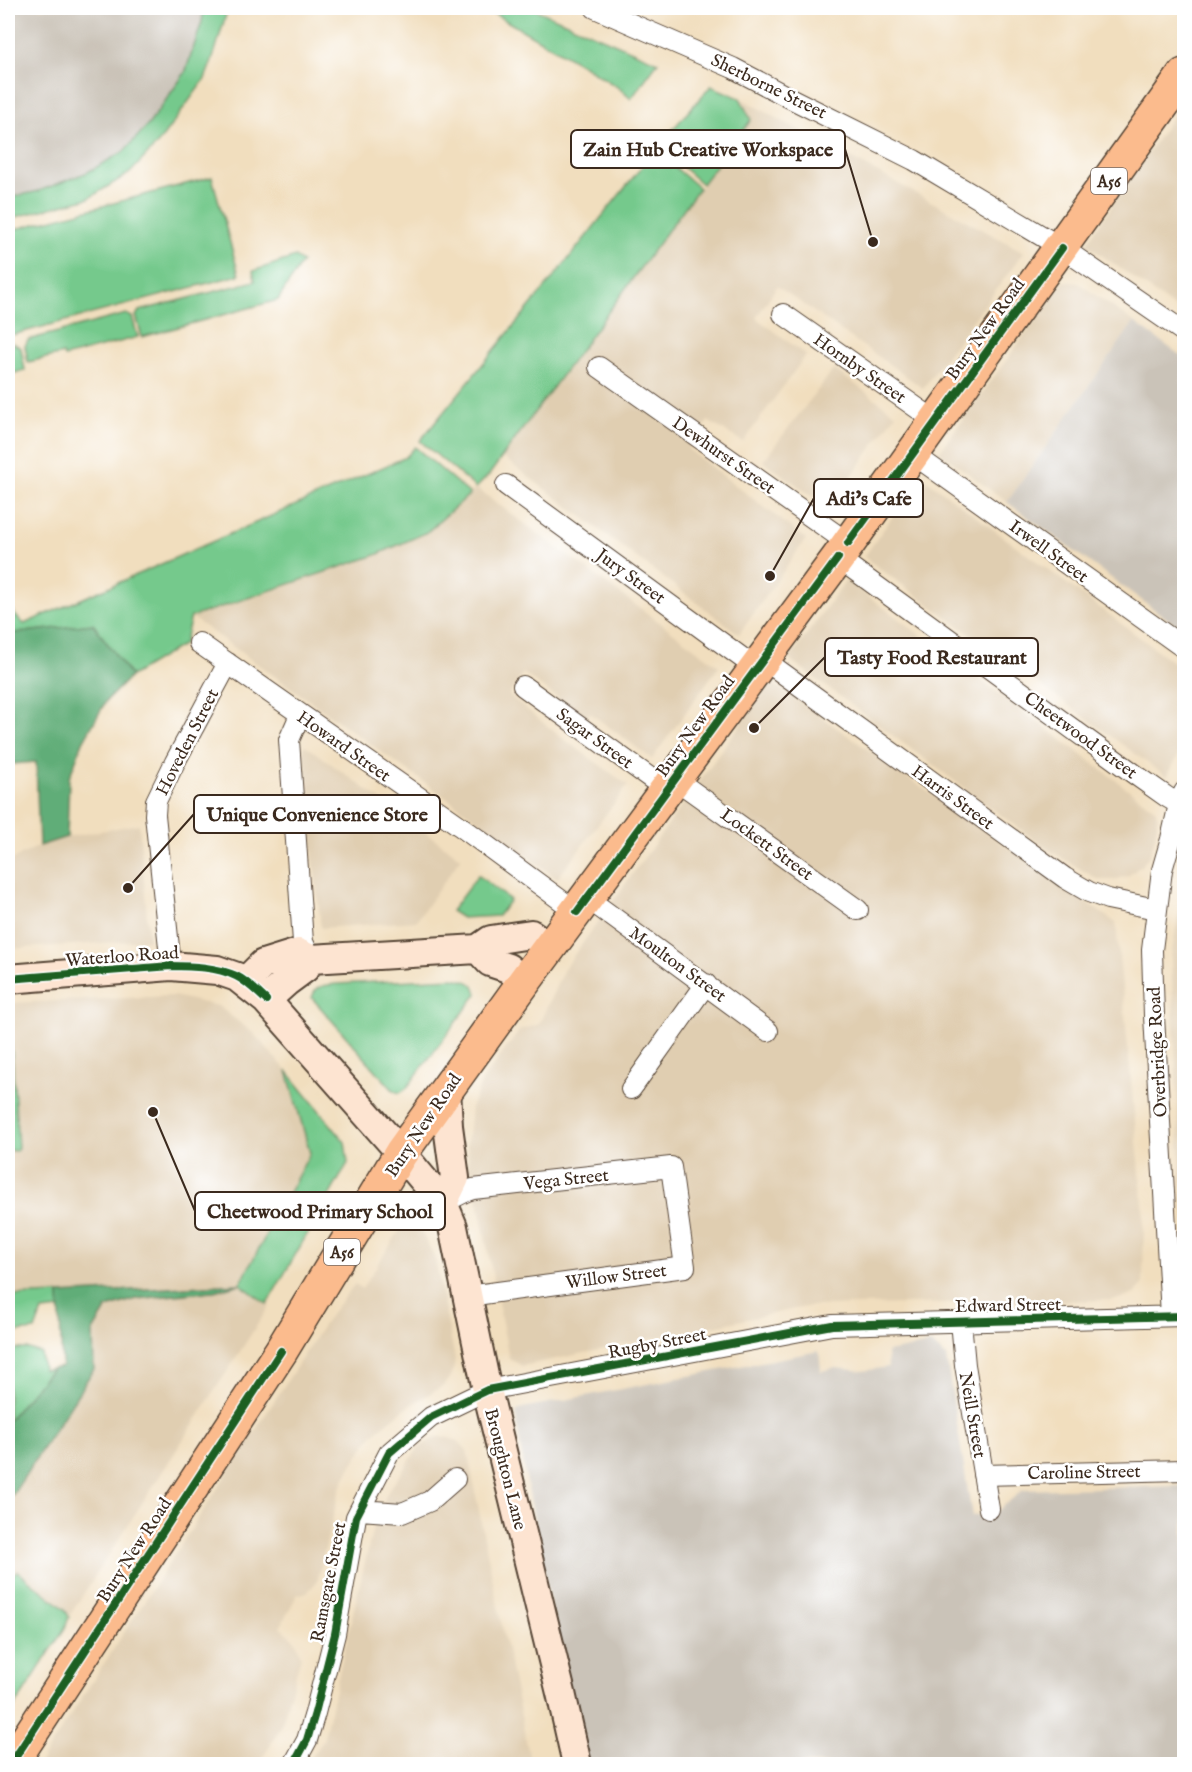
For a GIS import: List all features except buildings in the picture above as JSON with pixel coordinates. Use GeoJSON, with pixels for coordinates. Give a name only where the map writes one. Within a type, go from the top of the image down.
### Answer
{"type":"FeatureCollection","features":[{"type":"Feature","properties":{"kind":"highway","name":"A56"},"geometry":{"type":"LineString","coordinates":[[1062,248],[1185,75]]}},
{"type":"Feature","properties":{"kind":"highway","name":"Bury New Road"},"geometry":{"type":"LineString","coordinates":[[11,1764],[281,1351],[401,1153],[1062,248]]}},
{"type":"Feature","properties":{"kind":"main road"},"geometry":{"type":"LineString","coordinates":[[256,991],[285,982],[305,968],[311,959],[478,949],[491,940],[531,933],[550,947]]}},
{"type":"Feature","properties":{"kind":"main road"},"geometry":{"type":"LineString","coordinates":[[478,949],[490,962],[508,969],[524,982]]}},
{"type":"Feature","properties":{"kind":"main road","name":"Waterloo Road"},"geometry":{"type":"LineString","coordinates":[[8,979],[171,966],[217,969],[237,977],[256,991],[401,1153]]}},
{"type":"Feature","properties":{"kind":"main road"},"geometry":{"type":"LineString","coordinates":[[443,1203],[455,1178],[446,1089]]}},
{"type":"Feature","properties":{"kind":"main road","name":"Broughton Lane"},"geometry":{"type":"LineString","coordinates":[[401,1153],[443,1203],[453,1227],[487,1390],[577,1764]]}},
{"type":"Feature","properties":{"kind":"street","name":"Sherborne Street"},"geometry":{"type":"LineString","coordinates":[[596,8],[733,68],[895,150],[1062,248],[1185,332]]}},
{"type":"Feature","properties":{"kind":"street","name":"Hornby Street"},"geometry":{"type":"LineString","coordinates":[[783,314],[937,422]]}},
{"type":"Feature","properties":{"kind":"street","name":"Dewhurst Street"},"geometry":{"type":"LineString","coordinates":[[599,367],[843,550]]}},
{"type":"Feature","properties":{"kind":"street","name":"Irwell Street"},"geometry":{"type":"LineString","coordinates":[[913,454],[1185,648]]}},
{"type":"Feature","properties":{"kind":"street","name":"Jury Street"},"geometry":{"type":"LineString","coordinates":[[506,484],[759,664]]}},
{"type":"Feature","properties":{"kind":"street","name":"Cheetwood Street"},"geometry":{"type":"LineString","coordinates":[[843,550],[1133,774],[1167,797],[1182,798]]}},
{"type":"Feature","properties":{"kind":"street","name":"Howard Street"},"geometry":{"type":"LineString","coordinates":[[199,643],[456,824],[582,905]]}},
{"type":"Feature","properties":{"kind":"street","name":"Hoveden Street"},"geometry":{"type":"LineString","coordinates":[[171,966],[155,815],[156,801],[228,663]]}},
{"type":"Feature","properties":{"kind":"street","name":"Harris Street"},"geometry":{"type":"LineString","coordinates":[[759,664],[1067,879],[1089,892],[1156,909]]}},
{"type":"Feature","properties":{"kind":"street","name":"Sagar Street"},"geometry":{"type":"LineString","coordinates":[[523,686],[671,784]]}},
{"type":"Feature","properties":{"kind":"street"},"geometry":{"type":"LineString","coordinates":[[300,715],[289,740],[303,942],[311,959]]}},
{"type":"Feature","properties":{"kind":"street","name":"Lockett Street"},"geometry":{"type":"LineString","coordinates":[[671,784],[858,910]]}},
{"type":"Feature","properties":{"kind":"street","name":"Overbridge Road"},"geometry":{"type":"LineString","coordinates":[[1178,1316],[1154,1016],[1152,950],[1162,870],[1182,798]]}},
{"type":"Feature","properties":{"kind":"street","name":"Moulton Street"},"geometry":{"type":"LineString","coordinates":[[582,905],[706,984],[768,1031]]}},
{"type":"Feature","properties":{"kind":"street"},"geometry":{"type":"LineString","coordinates":[[631,1089],[706,984]]}},
{"type":"Feature","properties":{"kind":"street","name":"Vega Street"},"geometry":{"type":"LineString","coordinates":[[443,1203],[474,1189],[671,1167],[674,1189]]}},
{"type":"Feature","properties":{"kind":"street","name":"Willow Street"},"geometry":{"type":"LineString","coordinates":[[468,1296],[685,1267],[674,1189]]}},
{"type":"Feature","properties":{"kind":"street","name":"Edward Street"},"geometry":{"type":"LineString","coordinates":[[832,1324],[1178,1316]]}},
{"type":"Feature","properties":{"kind":"street","name":"Neill Street"},"geometry":{"type":"LineString","coordinates":[[961,1321],[965,1365],[988,1509]]}},
{"type":"Feature","properties":{"kind":"street","name":"Rugby Street"},"geometry":{"type":"LineString","coordinates":[[487,1390],[832,1324]]}},
{"type":"Feature","properties":{"kind":"street","name":"Ramsgate Street"},"geometry":{"type":"LineString","coordinates":[[294,1764],[307,1740],[315,1713],[335,1634],[356,1517],[360,1509],[389,1453],[431,1417],[487,1390]]}},
{"type":"Feature","properties":{"kind":"street","name":"Caroline Street"},"geometry":{"type":"LineString","coordinates":[[983,1475],[1185,1470]]}},
{"type":"Feature","properties":{"kind":"street"},"geometry":{"type":"LineString","coordinates":[[360,1509],[402,1513],[430,1501],[454,1479]]}},
{"type":"Feature","properties":{"kind":"shaded area"},"geometry":{"type":"Polygon","coordinates":[[[8,8],[204,8],[202,22],[185,73],[149,124],[123,152],[88,172],[39,191],[8,198],[8,8]]]}},
{"type":"Feature","properties":{"kind":"shaded area"},"geometry":{"type":"Polygon","coordinates":[[[740,98],[1024,252],[923,388],[777,286],[756,318],[806,355],[743,442],[708,421],[688,449],[806,539],[739,634],[502,457],[750,120],[740,98]]]}},
{"type":"Feature","properties":{"kind":"shaded area"},"geometry":{"type":"Polygon","coordinates":[[[1184,100],[1184,314],[1086,244],[1184,100]]]}},
{"type":"Feature","properties":{"kind":"shaded area"},"geometry":{"type":"Polygon","coordinates":[[[1064,281],[1078,283],[1134,322],[1007,502],[939,452],[1064,281]]]}},
{"type":"Feature","properties":{"kind":"shaded area"},"geometry":{"type":"Polygon","coordinates":[[[1134,322],[1184,358],[1184,631],[1007,502],[1134,322]]]}},
{"type":"Feature","properties":{"kind":"shaded area"},"geometry":{"type":"Polygon","coordinates":[[[834,369],[896,414],[829,508],[763,461],[834,369]]]}},
{"type":"Feature","properties":{"kind":"shaded area"},"geometry":{"type":"Polygon","coordinates":[[[921,476],[1184,670],[1184,744],[1167,777],[864,557],[921,476]]]}},
{"type":"Feature","properties":{"kind":"shaded area"},"geometry":{"type":"Polygon","coordinates":[[[476,488],[719,666],[652,759],[590,713],[586,719],[523,673],[509,695],[562,738],[628,785],[557,879],[191,617],[376,555],[427,532],[476,488]]]}},
{"type":"Feature","properties":{"kind":"shaded area"},"geometry":{"type":"Polygon","coordinates":[[[846,580],[1156,810],[1158,818],[1155,837],[1150,855],[1142,865],[1128,876],[1114,880],[1099,880],[1047,849],[789,659],[846,580]]]}},
{"type":"Feature","properties":{"kind":"shaded area"},"geometry":{"type":"Polygon","coordinates":[[[771,682],[1116,923],[1144,1215],[1143,1283],[1136,1293],[1111,1300],[810,1306],[522,1366],[509,1358],[478,1201],[470,1177],[467,1145],[471,1108],[482,1081],[520,1030],[539,1024],[564,969],[771,682]]]}},
{"type":"Feature","properties":{"kind":"shaded area"},"geometry":{"type":"Polygon","coordinates":[[[305,745],[461,858],[416,921],[321,928],[301,751],[305,745]]]}},
{"type":"Feature","properties":{"kind":"shaded area"},"geometry":{"type":"Polygon","coordinates":[[[139,824],[149,940],[8,949],[8,862],[39,846],[67,837],[139,824]]]}},
{"type":"Feature","properties":{"kind":"shaded area"},"geometry":{"type":"Polygon","coordinates":[[[1184,882],[1184,1224],[1171,958],[1184,882]]]}},
{"type":"Feature","properties":{"kind":"shaded area"},"geometry":{"type":"Polygon","coordinates":[[[174,996],[218,1006],[253,1033],[287,1071],[310,1153],[240,1283],[270,1305],[70,1615],[8,1566],[8,1471],[62,1368],[59,1294],[8,1296],[8,1003],[174,996]]]}},
{"type":"Feature","properties":{"kind":"shaded area"},"geometry":{"type":"Polygon","coordinates":[[[406,1220],[420,1229],[435,1259],[455,1359],[454,1366],[445,1385],[407,1407],[374,1433],[352,1465],[340,1488],[318,1578],[307,1592],[297,1595],[280,1627],[296,1641],[301,1656],[281,1727],[259,1764],[39,1764],[330,1315],[355,1284],[362,1289],[406,1220]]]}},
{"type":"Feature","properties":{"kind":"shaded area"},"geometry":{"type":"Polygon","coordinates":[[[931,1344],[946,1357],[972,1516],[996,1512],[1023,1490],[1184,1486],[1184,1764],[584,1764],[569,1702],[521,1450],[516,1412],[523,1408],[819,1351],[821,1371],[835,1368],[863,1371],[888,1367],[887,1352],[931,1344]]]}},
{"type":"Feature","properties":{"kind":"shaded area"},"geometry":{"type":"Polygon","coordinates":[[[437,1437],[458,1441],[467,1450],[531,1764],[307,1764],[323,1741],[373,1528],[387,1493],[419,1447],[437,1437]]]}},
{"type":"Feature","properties":{"kind":"green space"},"geometry":{"type":"Polygon","coordinates":[[[204,8],[228,8],[213,58],[205,79],[159,142],[130,173],[89,198],[8,219],[8,198],[39,191],[88,172],[123,152],[149,124],[185,73],[202,22],[204,8]]]}},
{"type":"Feature","properties":{"kind":"green space"},"geometry":{"type":"Polygon","coordinates":[[[484,8],[532,8],[658,62],[631,99],[619,88],[584,66],[484,8]]]}},
{"type":"Feature","properties":{"kind":"green space"},"geometry":{"type":"Polygon","coordinates":[[[711,86],[740,98],[751,120],[702,184],[658,146],[711,86]]]}},
{"type":"Feature","properties":{"kind":"green space"},"geometry":{"type":"Polygon","coordinates":[[[655,150],[699,188],[489,475],[476,488],[420,441],[655,150]]]}},
{"type":"Feature","properties":{"kind":"green space"},"geometry":{"type":"Polygon","coordinates":[[[212,177],[239,275],[8,336],[8,231],[212,177]]]}},
{"type":"Feature","properties":{"kind":"green space"},"geometry":{"type":"Polygon","coordinates":[[[295,257],[302,262],[278,300],[142,337],[136,316],[139,311],[255,281],[253,271],[295,257]]]}},
{"type":"Feature","properties":{"kind":"green space"},"geometry":{"type":"Polygon","coordinates":[[[126,314],[132,317],[138,337],[64,357],[63,354],[28,362],[25,346],[28,340],[126,314]]]}},
{"type":"Feature","properties":{"kind":"green space"},"geometry":{"type":"Polygon","coordinates":[[[13,343],[21,348],[25,370],[8,375],[8,345],[13,343]]]}},
{"type":"Feature","properties":{"kind":"green space"},"geometry":{"type":"Polygon","coordinates":[[[415,447],[470,494],[427,532],[376,555],[191,617],[184,644],[131,676],[93,624],[8,633],[8,573],[13,613],[24,624],[406,457],[415,447]]]}},
{"type":"Feature","properties":{"kind":"green space"},"geometry":{"type":"Polygon","coordinates":[[[93,624],[131,676],[106,701],[83,742],[69,778],[67,837],[39,846],[36,762],[13,764],[8,731],[8,634],[93,624]]]}},
{"type":"Feature","properties":{"kind":"green space"},"geometry":{"type":"Polygon","coordinates":[[[478,875],[510,900],[498,916],[462,918],[451,911],[478,875]]]}},
{"type":"Feature","properties":{"kind":"green space"},"geometry":{"type":"Polygon","coordinates":[[[453,978],[474,986],[477,994],[406,1089],[400,1093],[394,1091],[312,998],[318,988],[328,985],[453,978]]]}},
{"type":"Feature","properties":{"kind":"green space"},"geometry":{"type":"Polygon","coordinates":[[[8,1007],[18,1147],[16,1151],[8,1150],[8,1007]]]}},
{"type":"Feature","properties":{"kind":"green space"},"geometry":{"type":"Polygon","coordinates":[[[287,1071],[345,1142],[348,1163],[267,1304],[240,1284],[310,1153],[287,1071]]]}},
{"type":"Feature","properties":{"kind":"green space"},"geometry":{"type":"Polygon","coordinates":[[[240,1284],[214,1291],[136,1299],[107,1308],[93,1331],[94,1369],[8,1502],[8,1420],[52,1369],[62,1367],[59,1294],[240,1284]]]}},
{"type":"Feature","properties":{"kind":"green space"},"geometry":{"type":"Polygon","coordinates":[[[59,1294],[60,1309],[42,1311],[35,1330],[8,1333],[8,1296],[59,1294]]]}},
{"type":"Feature","properties":{"kind":"green space"},"geometry":{"type":"Polygon","coordinates":[[[8,1349],[29,1349],[41,1353],[43,1370],[52,1369],[8,1420],[8,1349]]]}},
{"type":"Feature","properties":{"kind":"green space"},"geometry":{"type":"Polygon","coordinates":[[[17,1571],[65,1609],[69,1617],[65,1628],[8,1717],[8,1578],[17,1571]]]}},
{"type":"Feature","properties":{"kind":"cycle path"},"geometry":{"type":"LineString","coordinates":[[848,543],[1062,248]]}},
{"type":"Feature","properties":{"kind":"cycle path"},"geometry":{"type":"LineString","coordinates":[[577,912],[838,558]]}},
{"type":"Feature","properties":{"kind":"cycle path"},"geometry":{"type":"LineString","coordinates":[[8,979],[171,966],[196,967],[236,976],[266,1000]]}},
{"type":"Feature","properties":{"kind":"cycle path"},"geometry":{"type":"LineString","coordinates":[[294,1764],[307,1740],[335,1634],[356,1517],[389,1453],[431,1417],[487,1390],[832,1325],[1184,1316]]}},
{"type":"Feature","properties":{"kind":"cycle path"},"geometry":{"type":"LineString","coordinates":[[11,1764],[281,1351]]}},
{"type":"Feature","properties":{"kind":"place","name":"Zain Hub Creative Workspace"},"geometry":{"type":"Point","coordinates":[873,242]}},
{"type":"Feature","properties":{"kind":"place","name":"Adi's Cafe"},"geometry":{"type":"Point","coordinates":[770,576]}},
{"type":"Feature","properties":{"kind":"place","name":"Tasty Food Restaurant"},"geometry":{"type":"Point","coordinates":[754,728]}},
{"type":"Feature","properties":{"kind":"place","name":"Unique Convenience Store"},"geometry":{"type":"Point","coordinates":[128,888]}},
{"type":"Feature","properties":{"kind":"place","name":"Cheetwood Primary School"},"geometry":{"type":"Point","coordinates":[153,1112]}}]}
